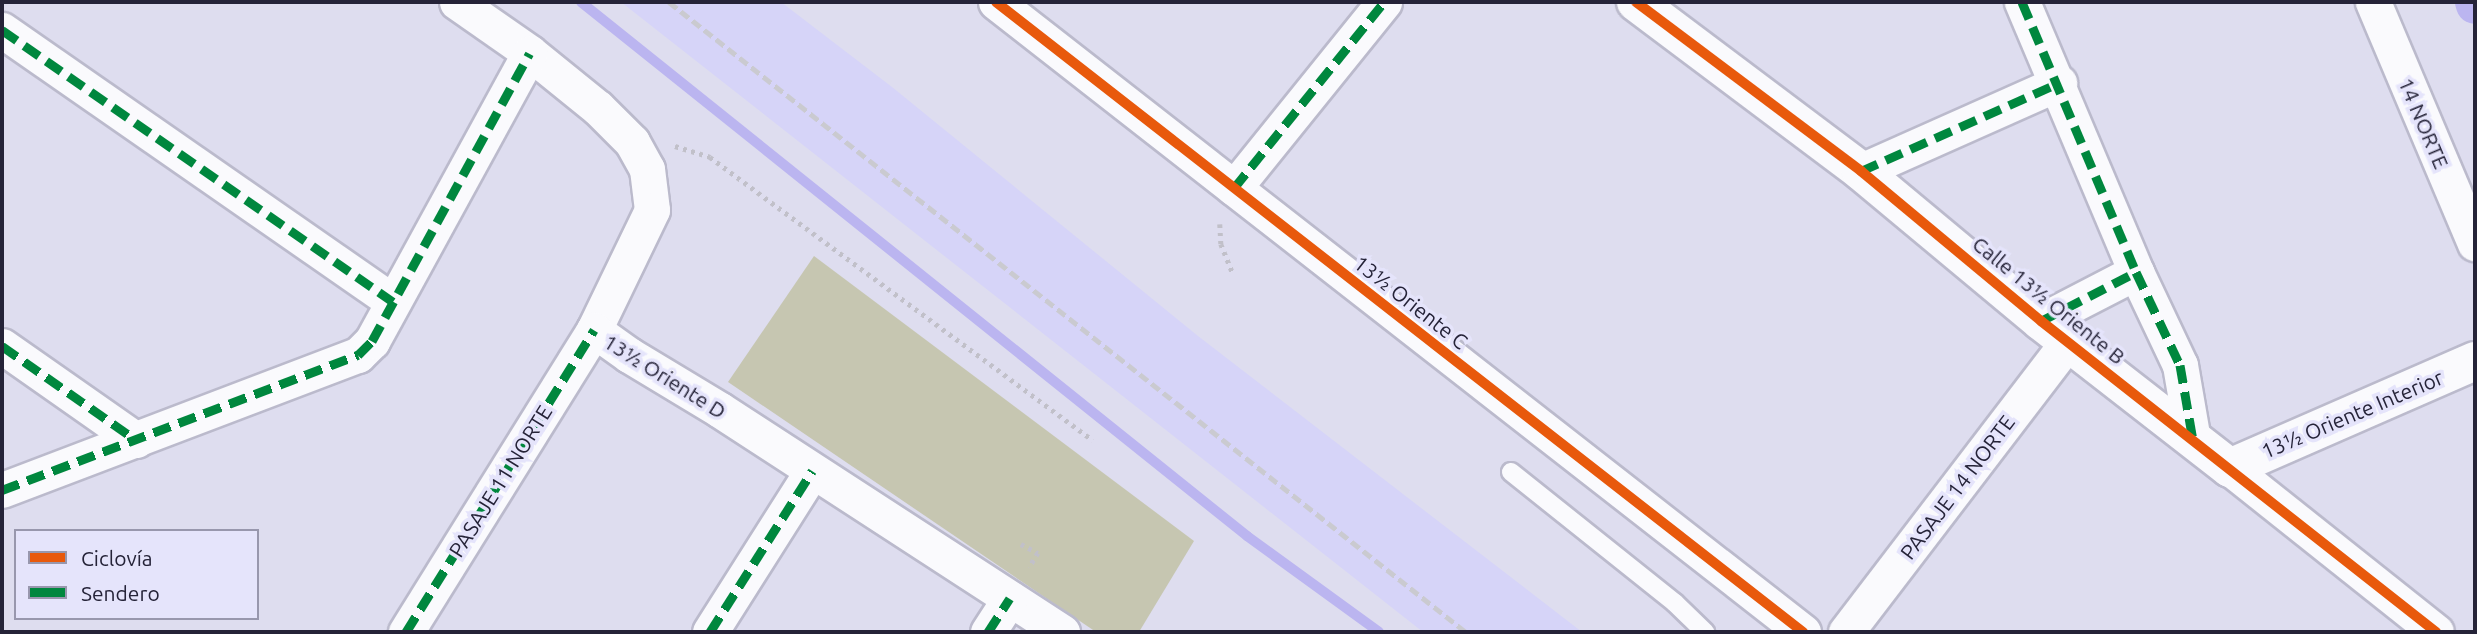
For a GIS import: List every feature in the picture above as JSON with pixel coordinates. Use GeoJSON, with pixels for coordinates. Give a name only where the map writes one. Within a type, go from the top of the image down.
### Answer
{"type":"FeatureCollection","features":[{"type":"Feature","properties":{"kind":"street","name":"13½ Oriente D"},"geometry":{"type":"LineString","coordinates":[[457,2],[530,53],[598,108],[632,142],[647,169],[652,210],[594,330],[1062,632]]}},
{"type":"Feature","properties":{"kind":"street","name":"13½ Oriente C"},"geometry":{"type":"LineString","coordinates":[[996,2],[1803,632]]}},
{"type":"Feature","properties":{"kind":"street"},"geometry":{"type":"LineString","coordinates":[[1234,188],[1384,2]]}},
{"type":"Feature","properties":{"kind":"street","name":"Calle 13½ Oriente B"},"geometry":{"type":"LineString","coordinates":[[1636,2],[1861,171],[2054,332],[2435,632]]}},
{"type":"Feature","properties":{"kind":"street"},"geometry":{"type":"LineString","coordinates":[[2022,2],[2059,83],[2136,272],[2180,365],[2193,440]]}},
{"type":"Feature","properties":{"kind":"street","name":"14 NORTE"},"geometry":{"type":"LineString","coordinates":[[2373,2],[2475,243]]}},
{"type":"Feature","properties":{"kind":"street"},"geometry":{"type":"LineString","coordinates":[[2,30],[393,302]]}},
{"type":"Feature","properties":{"kind":"street"},"geometry":{"type":"LineString","coordinates":[[2,490],[358,355],[372,341],[530,53]]}},
{"type":"Feature","properties":{"kind":"street"},"geometry":{"type":"LineString","coordinates":[[1861,171],[2059,83]]}},
{"type":"Feature","properties":{"kind":"street"},"geometry":{"type":"LineString","coordinates":[[2054,332],[2136,272]]}},
{"type":"Feature","properties":{"kind":"street","name":"PASAJE 11 NORTE"},"geometry":{"type":"LineString","coordinates":[[406,632],[594,330]]}},
{"type":"Feature","properties":{"kind":"street","name":"PASAJE 14 NORTE"},"geometry":{"type":"LineString","coordinates":[[1846,632],[2054,332]]}},
{"type":"Feature","properties":{"kind":"street"},"geometry":{"type":"LineString","coordinates":[[2,346],[136,440]]}},
{"type":"Feature","properties":{"kind":"street","name":"13½ Oriente Interior"},"geometry":{"type":"LineString","coordinates":[[2230,468],[2316,427],[2475,361]]}},
{"type":"Feature","properties":{"kind":"street"},"geometry":{"type":"LineString","coordinates":[[710,632],[812,471]]}},
{"type":"Feature","properties":{"kind":"street"},"geometry":{"type":"LineString","coordinates":[[988,632],[1010,598]]}},
{"type":"Feature","properties":{"kind":"lane"},"geometry":{"type":"LineString","coordinates":[[1511,472],[1706,632]]}},
{"type":"Feature","properties":{"kind":"path"},"geometry":{"type":"LineString","coordinates":[[632,142],[666,143],[710,157],[1093,440]]}},
{"type":"Feature","properties":{"kind":"shaded area"},"geometry":{"type":"Polygon","coordinates":[[[621,2],[781,2],[892,87],[1198,336],[1582,632],[1423,632],[621,2]]]}},
{"type":"Feature","properties":{"kind":"green space"},"geometry":{"type":"Polygon","coordinates":[[[814,256],[1194,541],[1139,632],[1096,632],[728,382],[814,256]]]}},
{"type":"Feature","properties":{"kind":"waterway"},"geometry":{"type":"LineString","coordinates":[[581,2],[1247,536],[1379,632]]}},
{"type":"Feature","properties":{"kind":"railway"},"geometry":{"type":"LineString","coordinates":[[669,2],[1466,632]]}},
{"type":"Feature","properties":{"kind":"marked path"},"geometry":{"type":"LineString","coordinates":[[1234,188],[1384,2]]}},
{"type":"Feature","properties":{"kind":"marked path"},"geometry":{"type":"LineString","coordinates":[[2022,2],[2136,272],[2180,365],[2193,440]]}},
{"type":"Feature","properties":{"kind":"marked path"},"geometry":{"type":"LineString","coordinates":[[2,30],[393,302]]}},
{"type":"Feature","properties":{"kind":"marked path"},"geometry":{"type":"LineString","coordinates":[[2,490],[358,355],[372,341],[530,53]]}},
{"type":"Feature","properties":{"kind":"marked path"},"geometry":{"type":"LineString","coordinates":[[1861,171],[2059,83]]}},
{"type":"Feature","properties":{"kind":"marked path"},"geometry":{"type":"LineString","coordinates":[[2041,321],[2136,272]]}},
{"type":"Feature","properties":{"kind":"marked path"},"geometry":{"type":"LineString","coordinates":[[406,632],[594,330]]}},
{"type":"Feature","properties":{"kind":"marked path"},"geometry":{"type":"LineString","coordinates":[[2,346],[136,440]]}},
{"type":"Feature","properties":{"kind":"marked path"},"geometry":{"type":"LineString","coordinates":[[710,632],[812,471]]}},
{"type":"Feature","properties":{"kind":"marked path"},"geometry":{"type":"LineString","coordinates":[[988,632],[1010,598]]}},
{"type":"Feature","properties":{"kind":"cycle path"},"geometry":{"type":"LineString","coordinates":[[996,2],[1803,632]]}},
{"type":"Feature","properties":{"kind":"cycle path"},"geometry":{"type":"LineString","coordinates":[[1636,2],[1861,171],[2041,321],[2436,632]]}}]}
